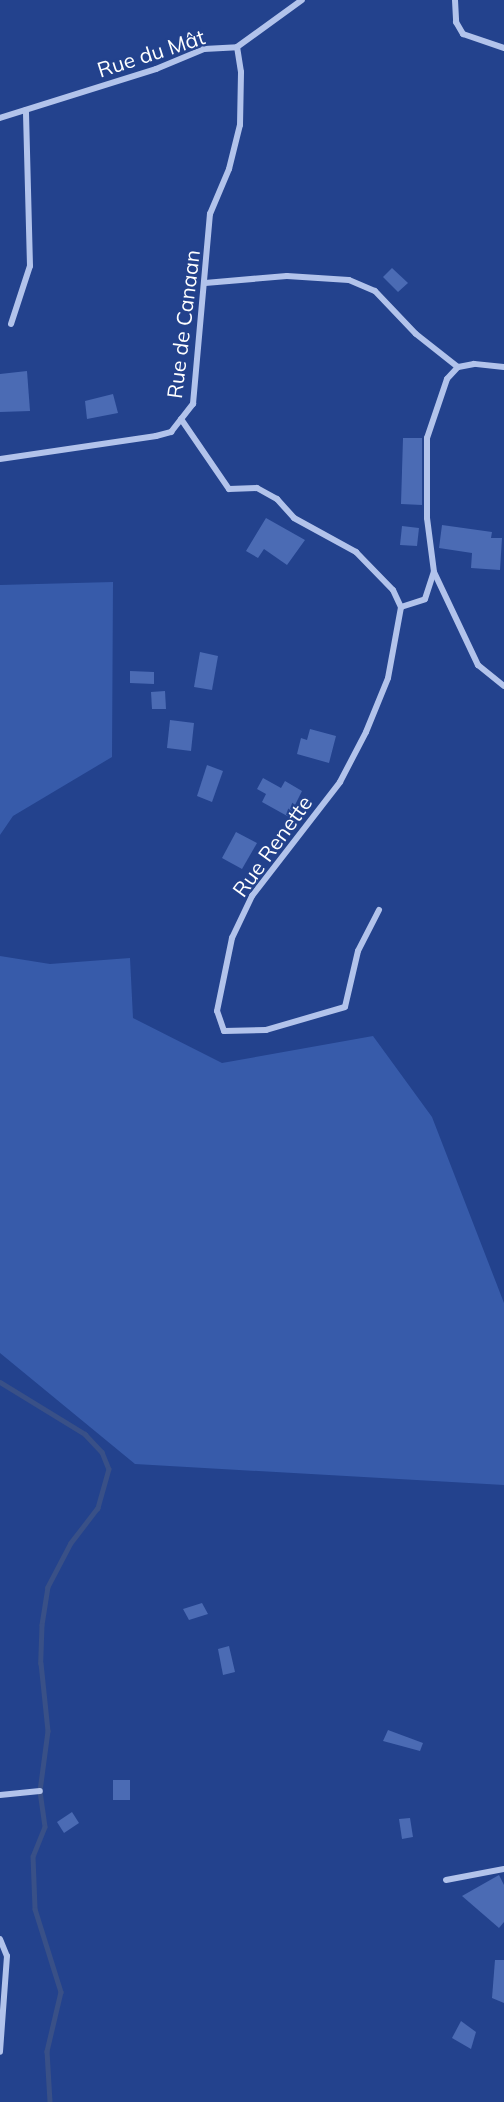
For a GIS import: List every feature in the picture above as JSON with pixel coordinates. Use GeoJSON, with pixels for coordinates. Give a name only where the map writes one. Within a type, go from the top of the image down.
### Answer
{"type":"FeatureCollection","features":[{"type":"Feature","properties":{"kind":"street","name":"Rue du Mât"},"geometry":{"type":"LineString","coordinates":[[0,118],[156,69],[204,49],[237,47],[302,0]]}},
{"type":"Feature","properties":{"kind":"street"},"geometry":{"type":"LineString","coordinates":[[455,0],[456,22],[463,34],[504,48]]}},
{"type":"Feature","properties":{"kind":"street","name":"Rue de Canaan"},"geometry":{"type":"LineString","coordinates":[[0,459],[171,432],[193,404],[206,283],[210,214],[229,169],[240,125],[241,72],[237,47]]}},
{"type":"Feature","properties":{"kind":"street"},"geometry":{"type":"LineString","coordinates":[[11,324],[30,266],[26,110]]}},
{"type":"Feature","properties":{"kind":"street"},"geometry":{"type":"LineString","coordinates":[[206,283],[287,276],[349,280],[375,291],[416,334],[458,367]]}},
{"type":"Feature","properties":{"kind":"street"},"geometry":{"type":"LineString","coordinates":[[504,367],[474,364],[458,367],[447,379],[427,438],[427,518],[434,572],[478,665],[504,686]]}},
{"type":"Feature","properties":{"kind":"street"},"geometry":{"type":"LineString","coordinates":[[182,419],[230,489],[258,488],[278,499],[294,518],[356,552],[393,590],[401,607],[425,599],[434,572]]}},
{"type":"Feature","properties":{"kind":"street","name":"Rue Renette"},"geometry":{"type":"LineString","coordinates":[[379,909],[358,951],[345,1007],[266,1030],[224,1031],[217,1011],[232,938],[252,896],[340,782],[366,732],[388,678],[401,607]]}},
{"type":"Feature","properties":{"kind":"street"},"geometry":{"type":"LineString","coordinates":[[0,1795],[40,1791]]}},
{"type":"Feature","properties":{"kind":"street"},"geometry":{"type":"LineString","coordinates":[[446,1880],[504,1869]]}},
{"type":"Feature","properties":{"kind":"street"},"geometry":{"type":"LineString","coordinates":[[0,1939],[4,1956],[0,2052]]}},
{"type":"Feature","properties":{"kind":"shaded area"},"geometry":{"type":"Polygon","coordinates":[[[113,582],[112,757],[13,816],[0,835],[0,585],[113,582]]]}},
{"type":"Feature","properties":{"kind":"shaded area"},"geometry":{"type":"Polygon","coordinates":[[[0,956],[50,964],[130,958],[133,1018],[222,1063],[373,1036],[432,1117],[504,1303],[504,1485],[135,1464],[0,1353],[0,956]]]}},
{"type":"Feature","properties":{"kind":"building"},"geometry":{"type":"Polygon","coordinates":[[[392,268],[408,283],[398,292],[383,277],[392,268]]]}},
{"type":"Feature","properties":{"kind":"building"},"geometry":{"type":"Polygon","coordinates":[[[27,371],[30,411],[0,412],[0,374],[27,371]]]}},
{"type":"Feature","properties":{"kind":"building"},"geometry":{"type":"Polygon","coordinates":[[[113,394],[118,413],[87,419],[85,401],[113,394]]]}},
{"type":"Feature","properties":{"kind":"building"},"geometry":{"type":"Polygon","coordinates":[[[403,438],[422,438],[422,505],[401,504],[403,438]]]}},
{"type":"Feature","properties":{"kind":"building"},"geometry":{"type":"Polygon","coordinates":[[[266,518],[305,540],[287,565],[264,549],[258,558],[246,551],[266,518]]]}},
{"type":"Feature","properties":{"kind":"building"},"geometry":{"type":"Polygon","coordinates":[[[442,525],[492,532],[491,538],[502,538],[500,570],[471,568],[472,553],[439,548],[442,525]]]}},
{"type":"Feature","properties":{"kind":"building"},"geometry":{"type":"Polygon","coordinates":[[[402,526],[419,528],[417,546],[400,545],[402,526]]]}},
{"type":"Feature","properties":{"kind":"building"},"geometry":{"type":"Polygon","coordinates":[[[200,652],[218,656],[212,690],[194,687],[200,652]]]}},
{"type":"Feature","properties":{"kind":"building"},"geometry":{"type":"Polygon","coordinates":[[[130,671],[154,672],[154,684],[130,683],[130,671]]]}},
{"type":"Feature","properties":{"kind":"building"},"geometry":{"type":"Polygon","coordinates":[[[165,691],[166,709],[152,709],[151,692],[165,691]]]}},
{"type":"Feature","properties":{"kind":"building"},"geometry":{"type":"Polygon","coordinates":[[[170,720],[194,723],[191,751],[167,748],[170,720]]]}},
{"type":"Feature","properties":{"kind":"building"},"geometry":{"type":"Polygon","coordinates":[[[310,729],[336,736],[329,763],[297,754],[301,738],[307,740],[310,729]]]}},
{"type":"Feature","properties":{"kind":"building"},"geometry":{"type":"Polygon","coordinates":[[[207,765],[223,771],[212,802],[197,796],[207,765]]]}},
{"type":"Feature","properties":{"kind":"building"},"geometry":{"type":"Polygon","coordinates":[[[263,778],[281,788],[285,781],[302,791],[289,817],[262,802],[266,794],[257,789],[263,778]]]}},
{"type":"Feature","properties":{"kind":"building"},"geometry":{"type":"Polygon","coordinates":[[[236,832],[257,843],[242,869],[222,858],[236,832]]]}},
{"type":"Feature","properties":{"kind":"building"},"geometry":{"type":"Polygon","coordinates":[[[202,1603],[208,1614],[189,1620],[183,1609],[202,1603]]]}},
{"type":"Feature","properties":{"kind":"building"},"geometry":{"type":"Polygon","coordinates":[[[229,1646],[235,1672],[223,1675],[218,1649],[229,1646]]]}},
{"type":"Feature","properties":{"kind":"building"},"geometry":{"type":"Polygon","coordinates":[[[388,1730],[423,1743],[420,1751],[383,1741],[388,1730]]]}},
{"type":"Feature","properties":{"kind":"building"},"geometry":{"type":"Polygon","coordinates":[[[113,1780],[130,1780],[130,1800],[113,1800],[113,1780]]]}},
{"type":"Feature","properties":{"kind":"building"},"geometry":{"type":"Polygon","coordinates":[[[72,1812],[79,1823],[64,1833],[57,1822],[72,1812]]]}},
{"type":"Feature","properties":{"kind":"building"},"geometry":{"type":"Polygon","coordinates":[[[410,1818],[413,1837],[402,1839],[399,1819],[410,1818]]]}},
{"type":"Feature","properties":{"kind":"building"},"geometry":{"type":"Polygon","coordinates":[[[499,1875],[504,1885],[504,1922],[499,1928],[462,1896],[499,1875]]]}},
{"type":"Feature","properties":{"kind":"building"},"geometry":{"type":"Polygon","coordinates":[[[495,1960],[504,1960],[504,2003],[492,1998],[495,1960]]]}},
{"type":"Feature","properties":{"kind":"building"},"geometry":{"type":"Polygon","coordinates":[[[461,2021],[476,2032],[471,2049],[452,2038],[461,2021]]]}},
{"type":"Feature","properties":{"kind":"waterway"},"geometry":{"type":"LineString","coordinates":[[0,1382],[85,1434],[102,1452],[109,1469],[98,1508],[71,1543],[48,1587],[42,1625],[41,1663],[48,1731],[40,1791],[45,1827],[33,1856],[35,1909],[61,1992],[47,2051],[50,2102]]}}]}
